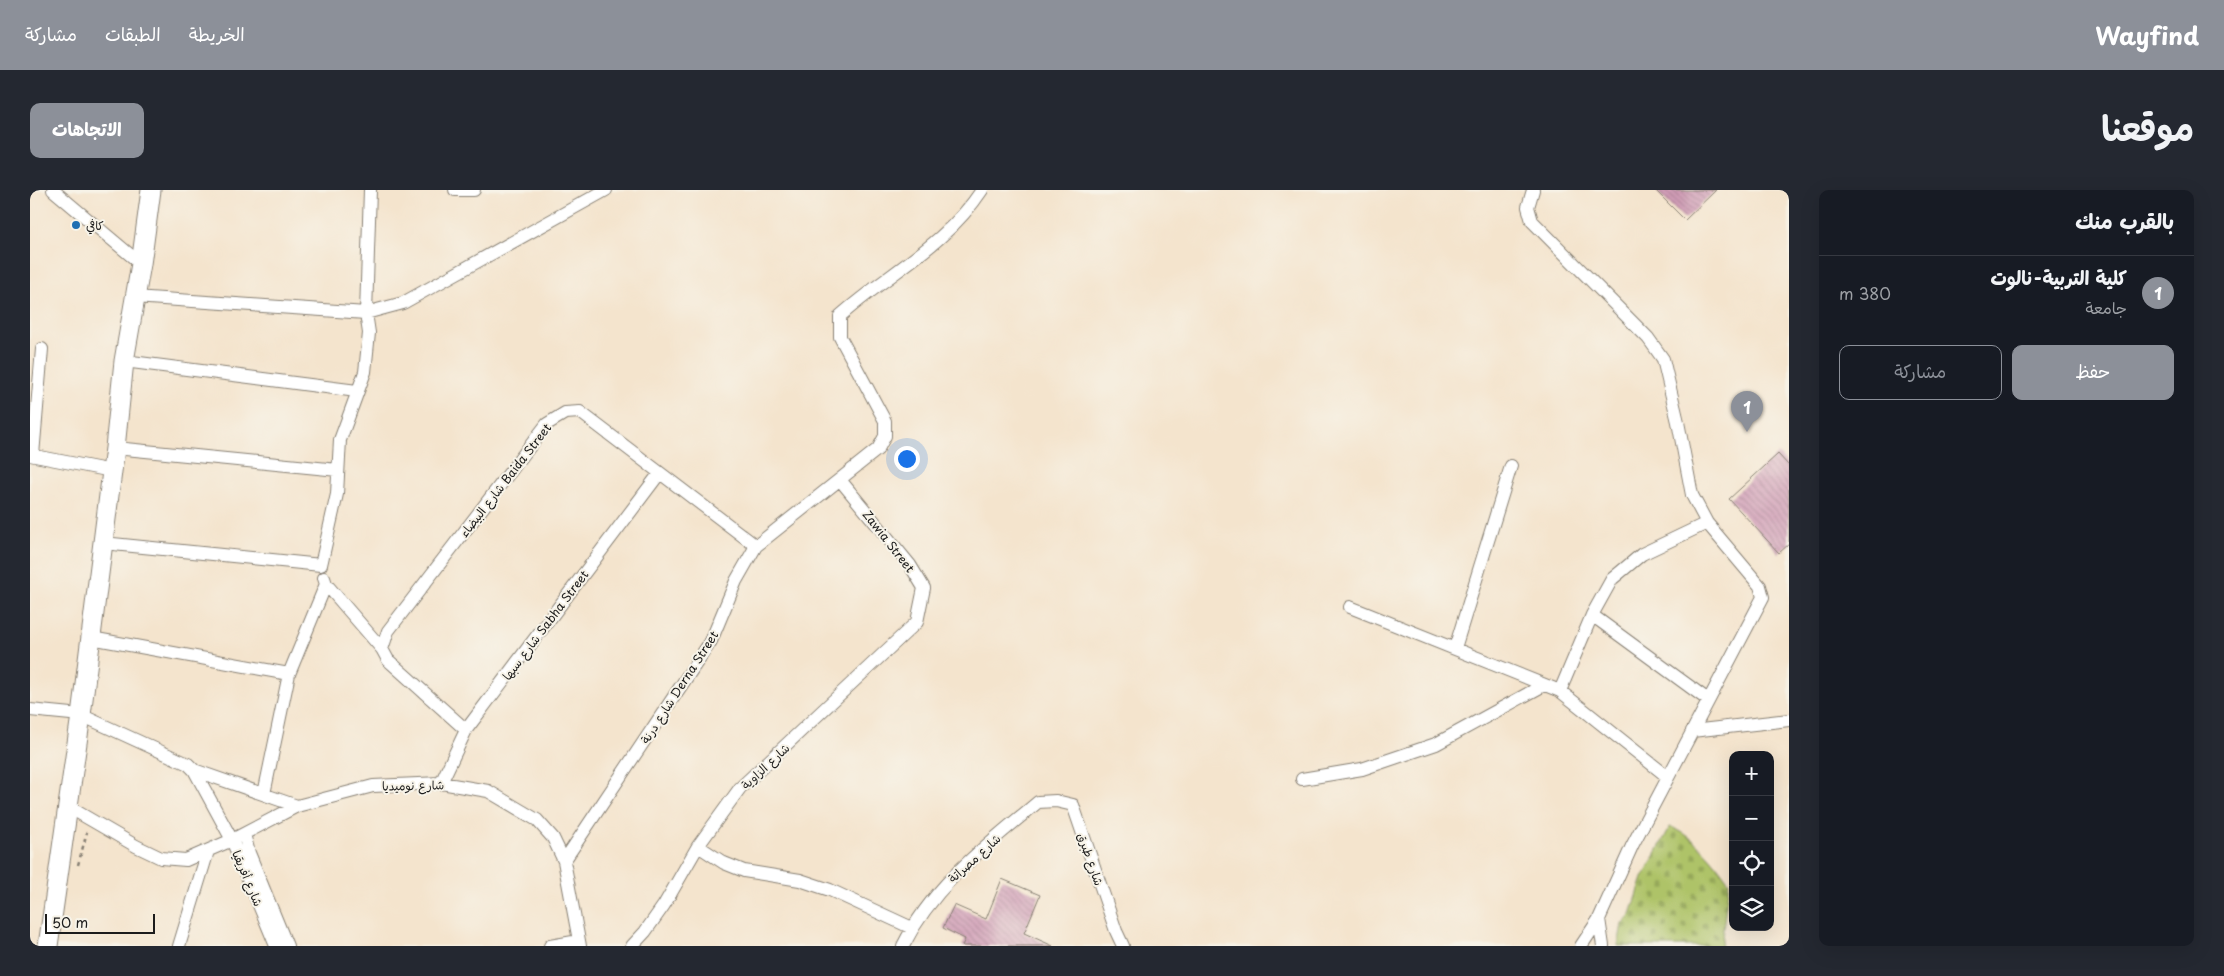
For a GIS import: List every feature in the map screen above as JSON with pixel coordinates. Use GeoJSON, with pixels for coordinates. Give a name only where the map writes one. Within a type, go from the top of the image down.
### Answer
{"type":"FeatureCollection","features":[{"type":"Feature","properties":{"kind":"main road"},"geometry":{"type":"LineString","coordinates":[[48,946],[81,715],[115,448],[124,361],[152,190]]}},
{"type":"Feature","properties":{"kind":"street"},"geometry":{"type":"LineString","coordinates":[[53,190],[141,264]]}},
{"type":"Feature","properties":{"kind":"street"},"geometry":{"type":"LineString","coordinates":[[370,190],[366,313],[369,333],[365,372],[340,440],[338,494],[321,566],[326,584],[382,649],[388,660],[466,730]]}},
{"type":"Feature","properties":{"kind":"street"},"geometry":{"type":"LineString","coordinates":[[455,190],[474,190]]}},
{"type":"Feature","properties":{"kind":"street"},"geometry":{"type":"LineString","coordinates":[[134,298],[366,313],[403,304],[606,190]]}},
{"type":"Feature","properties":{"kind":"street","name":"شارع درنة Derna Street"},"geometry":{"type":"LineString","coordinates":[[564,861],[711,641],[736,581],[756,546],[820,494],[841,481],[878,449],[885,436],[885,422],[840,337],[840,316],[857,301],[940,240],[968,210],[982,190]]}},
{"type":"Feature","properties":{"kind":"street"},"geometry":{"type":"LineString","coordinates":[[1533,190],[1528,207],[1532,221],[1648,338],[1663,358],[1692,495],[1707,523],[1760,586],[1763,597],[1668,777],[1598,919],[1581,946]]}},
{"type":"Feature","properties":{"kind":"street"},"geometry":{"type":"LineString","coordinates":[[42,349],[32,455],[112,471]]}},
{"type":"Feature","properties":{"kind":"street"},"geometry":{"type":"LineString","coordinates":[[124,361],[357,391]]}},
{"type":"Feature","properties":{"kind":"street","name":"شارع البيضاء Baida Street"},"geometry":{"type":"LineString","coordinates":[[382,649],[388,631],[547,424],[565,413],[580,412],[756,546]]}},
{"type":"Feature","properties":{"kind":"street"},"geometry":{"type":"LineString","coordinates":[[115,448],[338,470]]}},
{"type":"Feature","properties":{"kind":"street"},"geometry":{"type":"LineString","coordinates":[[1456,648],[1511,466]]}},
{"type":"Feature","properties":{"kind":"street","name":"شارع سبها Sabha Street"},"geometry":{"type":"LineString","coordinates":[[441,783],[466,730],[659,474]]}},
{"type":"Feature","properties":{"kind":"street","name":"Zawia Street"},"geometry":{"type":"LineString","coordinates":[[841,481],[910,565],[924,588],[919,605]]}},
{"type":"Feature","properties":{"kind":"street"},"geometry":{"type":"LineString","coordinates":[[1560,692],[1592,615],[1612,579],[1642,554],[1707,523]]}},
{"type":"Feature","properties":{"kind":"street"},"geometry":{"type":"LineString","coordinates":[[103,543],[321,566]]}},
{"type":"Feature","properties":{"kind":"street"},"geometry":{"type":"LineString","coordinates":[[264,794],[289,674],[326,584]]}},
{"type":"Feature","properties":{"kind":"street","name":"شارع الزاوية"},"geometry":{"type":"LineString","coordinates":[[632,946],[645,932],[664,905],[698,846],[740,788],[917,622],[919,605]]}},
{"type":"Feature","properties":{"kind":"street"},"geometry":{"type":"LineString","coordinates":[[1350,607],[1456,648],[1560,692],[1668,777]]}},
{"type":"Feature","properties":{"kind":"street"},"geometry":{"type":"LineString","coordinates":[[1592,615],[1708,700]]}},
{"type":"Feature","properties":{"kind":"street"},"geometry":{"type":"LineString","coordinates":[[91,638],[289,674]]}},
{"type":"Feature","properties":{"kind":"street"},"geometry":{"type":"LineString","coordinates":[[1302,779],[1362,769],[1436,744],[1544,685]]}},
{"type":"Feature","properties":{"kind":"street"},"geometry":{"type":"LineString","coordinates":[[30,710],[81,715],[188,764],[194,770],[232,840]]}},
{"type":"Feature","properties":{"kind":"street"},"geometry":{"type":"LineString","coordinates":[[1692,732],[1789,720]]}},
{"type":"Feature","properties":{"kind":"street"},"geometry":{"type":"LineString","coordinates":[[194,770],[297,806]]}},
{"type":"Feature","properties":{"kind":"street","name":"شارع نوميديا"},"geometry":{"type":"LineString","coordinates":[[232,840],[297,806],[373,786],[441,783],[488,791],[537,820],[553,838],[564,861],[579,943]]}},
{"type":"Feature","properties":{"kind":"street","name":"شارع طبرق"},"geometry":{"type":"LineString","coordinates":[[1038,802],[1056,801],[1073,805],[1116,931],[1124,946]]}},
{"type":"Feature","properties":{"kind":"street","name":"شارع مصراتة"},"geometry":{"type":"LineString","coordinates":[[903,946],[912,928],[950,877],[1038,802]]}},
{"type":"Feature","properties":{"kind":"street","name":"شارع أفريقيا"},"geometry":{"type":"LineString","coordinates":[[67,806],[161,858],[186,860],[232,840],[276,946]]}},
{"type":"Feature","properties":{"kind":"street","name":"شارع أفريقيا"},"geometry":{"type":"LineString","coordinates":[[244,834],[248,853],[287,946]]}},
{"type":"Feature","properties":{"kind":"street"},"geometry":{"type":"LineString","coordinates":[[698,846],[724,864],[744,871],[800,880],[830,890],[912,928]]}},
{"type":"Feature","properties":{"kind":"street"},"geometry":{"type":"LineString","coordinates":[[178,946],[208,851]]}},
{"type":"Feature","properties":{"kind":"street"},"geometry":{"type":"LineString","coordinates":[[1598,919],[1603,946]]}},
{"type":"Feature","properties":{"kind":"street"},"geometry":{"type":"LineString","coordinates":[[550,946],[579,943]]}},
{"type":"Feature","properties":{"kind":"path"},"geometry":{"type":"LineString","coordinates":[[76,873],[79,856],[92,820]]}},
{"type":"Feature","properties":{"kind":"green space"},"geometry":{"type":"Polygon","coordinates":[[[1670,827],[1687,835],[1710,858],[1729,882],[1721,946],[1618,946],[1622,924],[1631,914],[1643,878],[1670,827]]]}},
{"type":"Feature","properties":{"kind":"building"},"geometry":{"type":"Polygon","coordinates":[[[1655,190],[1716,190],[1685,220],[1655,190]]]}},
{"type":"Feature","properties":{"kind":"building"},"geometry":{"type":"Polygon","coordinates":[[[1778,454],[1789,466],[1789,544],[1779,553],[1729,499],[1778,454]]]}},
{"type":"Feature","properties":{"kind":"building"},"geometry":{"type":"Polygon","coordinates":[[[1002,879],[1040,895],[1024,933],[1053,946],[962,946],[965,939],[943,928],[954,905],[986,919],[1002,879]]]}},
{"type":"Feature","properties":{"kind":"place","name":"كافي"},"geometry":{"type":"Point","coordinates":[76,225]}},
{"type":"Feature","properties":{"kind":"place","name":"كلية التربية-نالوت"},"geometry":{"type":"Point","coordinates":[1747,432]}}]}
